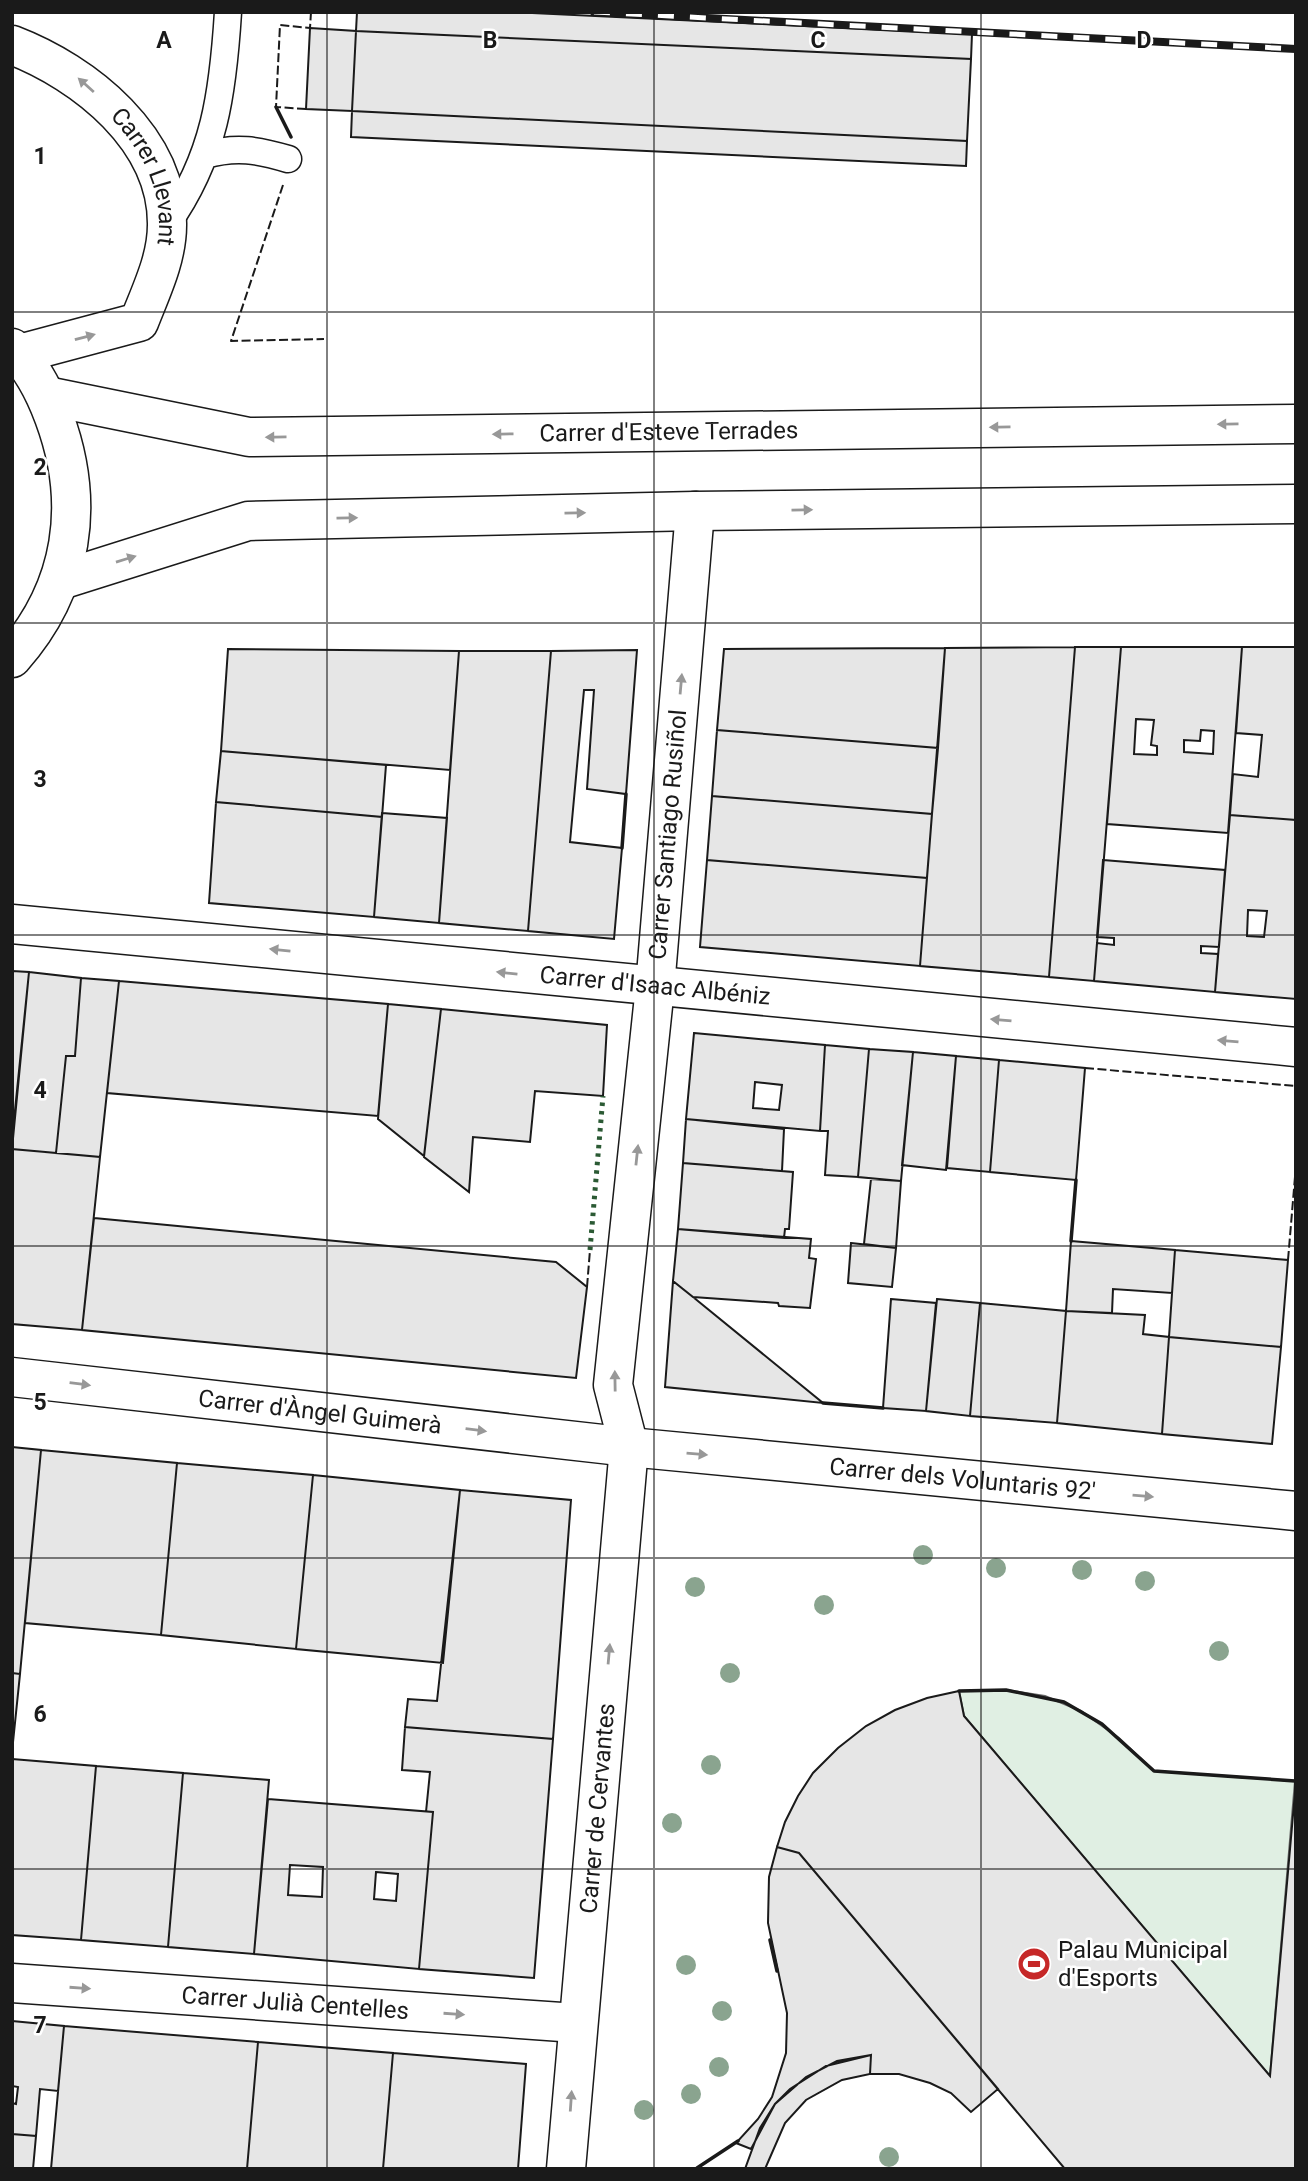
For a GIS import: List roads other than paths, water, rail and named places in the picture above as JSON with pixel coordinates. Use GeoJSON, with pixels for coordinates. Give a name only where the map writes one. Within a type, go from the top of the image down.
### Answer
{"type":"FeatureCollection","features":[{"type":"Feature","properties":{"kind":"street","name":"Carrer Llevant"},"geometry":{"type":"LineString","coordinates":[[12,45],[36,54],[82,80],[120,116],[153,164],[163,188],[167,224],[164,251],[139,322],[15,351]]}},
{"type":"Feature","properties":{"kind":"street"},"geometry":{"type":"LineString","coordinates":[[12,658],[33,635],[61,580],[73,518],[68,455],[47,396],[15,351]]}},
{"type":"Feature","properties":{"kind":"street","name":"Carrer d'Esteve Terrades"},"geometry":{"type":"LineString","coordinates":[[47,396],[249,437],[1296,424]]}},
{"type":"Feature","properties":{"kind":"street"},"geometry":{"type":"LineString","coordinates":[[61,580],[248,521],[695,511],[1296,504]]}},
{"type":"Feature","properties":{"kind":"street","name":"Carrer Santiago Rusiñol"},"geometry":{"type":"LineString","coordinates":[[629,1447],[613,1385],[655,988],[695,511]]}},
{"type":"Feature","properties":{"kind":"street","name":"Carrer d'Isaac Albéniz"},"geometry":{"type":"LineString","coordinates":[[12,924],[655,988],[1296,1047]]}},
{"type":"Feature","properties":{"kind":"street","name":"Carrer d'Àngel Guimerà"},"geometry":{"type":"LineString","coordinates":[[12,1377],[629,1447]]}},
{"type":"Feature","properties":{"kind":"street","name":"Carrer dels Voluntaris 92'"},"geometry":{"type":"LineString","coordinates":[[629,1447],[1296,1511]]}},
{"type":"Feature","properties":{"kind":"street","name":"Carrer de Cervantes"},"geometry":{"type":"LineString","coordinates":[[566,2169],[576,2023],[629,1447]]}},
{"type":"Feature","properties":{"kind":"street","name":"Carrer Julià Centelles"},"geometry":{"type":"LineString","coordinates":[[12,1983],[576,2023]]}},
{"type":"Feature","properties":{"kind":"lane"},"geometry":{"type":"LineString","coordinates":[[167,224],[190,192],[205,155],[225,67],[228,12]]}},
{"type":"Feature","properties":{"kind":"lane"},"geometry":{"type":"LineString","coordinates":[[205,155],[230,148],[260,150],[288,159]]}},
{"type":"Feature","properties":{"kind":"railway"},"geometry":{"type":"LineString","coordinates":[[594,12],[1296,49]]}},
{"type":"Feature","properties":{"kind":"place","name":"Palau Municipal d'Esports"},"geometry":{"type":"Point","coordinates":[1034,1964]}}]}
